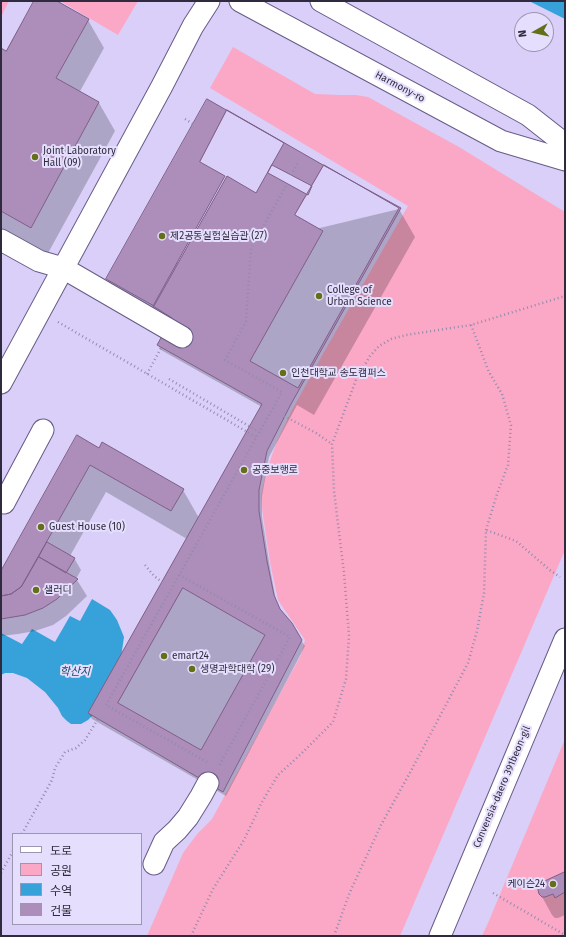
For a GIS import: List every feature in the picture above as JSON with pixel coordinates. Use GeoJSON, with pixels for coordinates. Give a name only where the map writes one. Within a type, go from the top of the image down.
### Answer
{"type":"FeatureCollection","features":[{"type":"Feature","properties":{"kind":"street"},"geometry":{"type":"LineString","coordinates":[[1,383],[193,26],[209,1]]}},
{"type":"Feature","properties":{"kind":"street","name":"Harmony-ro"},"geometry":{"type":"LineString","coordinates":[[240,1],[501,141],[565,160]]}},
{"type":"Feature","properties":{"kind":"street"},"geometry":{"type":"LineString","coordinates":[[321,1],[528,115],[565,144]]}},
{"type":"Feature","properties":{"kind":"street"},"geometry":{"type":"LineString","coordinates":[[1,240],[39,261],[63,268],[176,334]]}},
{"type":"Feature","properties":{"kind":"street"},"geometry":{"type":"LineString","coordinates":[[1,501],[4,503],[43,430]]}},
{"type":"Feature","properties":{"kind":"street","name":"Convensia-daero 391beon-gil"},"geometry":{"type":"LineString","coordinates":[[440,936],[565,639]]}},
{"type":"Feature","properties":{"kind":"street"},"geometry":{"type":"LineString","coordinates":[[154,864],[164,842],[188,817],[213,772]]}},
{"type":"Feature","properties":{"kind":"path"},"geometry":{"type":"LineString","coordinates":[[185,120],[192,124]]}},
{"type":"Feature","properties":{"kind":"path"},"geometry":{"type":"LineString","coordinates":[[292,175],[298,163]]}},
{"type":"Feature","properties":{"kind":"path"},"geometry":{"type":"LineString","coordinates":[[180,575],[290,637],[213,772],[106,705],[282,392],[225,360],[246,321],[251,248],[287,184]]}},
{"type":"Feature","properties":{"kind":"path"},"geometry":{"type":"LineString","coordinates":[[191,936],[213,888],[244,840],[262,802],[278,775],[333,722],[346,679],[349,636],[344,573],[334,491],[332,444],[356,380],[370,356],[379,346],[391,339],[406,335],[471,325],[565,296]]}},
{"type":"Feature","properties":{"kind":"path"},"geometry":{"type":"LineString","coordinates":[[56,321],[256,437]]}},
{"type":"Feature","properties":{"kind":"path"},"geometry":{"type":"LineString","coordinates":[[334,936],[350,892],[381,825],[468,663],[477,631],[484,593],[486,530],[508,465],[511,425],[502,394],[489,372],[471,325]]}},
{"type":"Feature","properties":{"kind":"path"},"geometry":{"type":"LineString","coordinates":[[146,374],[176,334]]}},
{"type":"Feature","properties":{"kind":"path"},"geometry":{"type":"LineString","coordinates":[[169,379],[259,432]]}},
{"type":"Feature","properties":{"kind":"path"},"geometry":{"type":"LineString","coordinates":[[284,416],[316,433],[332,444]]}},
{"type":"Feature","properties":{"kind":"path"},"geometry":{"type":"LineString","coordinates":[[486,530],[516,541],[560,577]]}},
{"type":"Feature","properties":{"kind":"path"},"geometry":{"type":"LineString","coordinates":[[145,565],[154,576],[162,582]]}},
{"type":"Feature","properties":{"kind":"path"},"geometry":{"type":"LineString","coordinates":[[23,833],[52,780],[55,768],[65,752],[76,748],[85,740],[98,719]]}},
{"type":"Feature","properties":{"kind":"path"},"geometry":{"type":"LineString","coordinates":[[1,873],[12,853]]}},
{"type":"Feature","properties":{"kind":"path"},"geometry":{"type":"LineString","coordinates":[[493,893],[565,935]]}},
{"type":"Feature","properties":{"kind":"green space"},"geometry":{"type":"Polygon","coordinates":[[[1,1],[9,1],[1,17],[1,1]]]}},
{"type":"Feature","properties":{"kind":"green space"},"geometry":{"type":"Polygon","coordinates":[[[60,1],[138,1],[118,35],[60,1]]]}},
{"type":"Feature","properties":{"kind":"green space"},"geometry":{"type":"Polygon","coordinates":[[[233,47],[315,94],[356,95],[368,97],[459,147],[565,212],[565,550],[400,936],[147,936],[183,853],[198,833],[212,819],[301,655],[305,640],[278,600],[270,562],[261,495],[266,472],[277,441],[292,410],[408,206],[210,88],[233,47]]]}},
{"type":"Feature","properties":{"kind":"green space"},"geometry":{"type":"Polygon","coordinates":[[[565,739],[565,936],[482,936],[488,923],[565,739]]]}},
{"type":"Feature","properties":{"kind":"water"},"geometry":{"type":"Polygon","coordinates":[[[529,1],[565,1],[565,19],[554,14],[554,12],[551,12],[529,1]]]}},
{"type":"Feature","properties":{"kind":"water","name":"학산지"},"geometry":{"type":"Polygon","coordinates":[[[92,599],[110,610],[117,620],[124,637],[120,664],[96,712],[88,720],[81,724],[71,724],[62,716],[58,708],[45,692],[27,678],[13,673],[5,673],[1,675],[1,633],[22,644],[32,629],[55,642],[70,616],[80,621],[92,599]]]}},
{"type":"Feature","properties":{"kind":"building","name":"Joint Laboratory Hall (09)"},"geometry":{"type":"Polygon","coordinates":[[[34,1],[57,1],[89,19],[56,78],[99,102],[31,228],[1,211],[1,48],[6,51],[34,1]]]}},
{"type":"Feature","properties":{"kind":"building","name":"제2공동실험실습관 (27)"},"geometry":{"type":"Polygon","coordinates":[[[207,99],[284,143],[256,193],[227,176],[154,306],[106,279],[207,99]]]}},
{"type":"Feature","properties":{"kind":"building","name":"공중보행로"},"geometry":{"type":"Polygon","coordinates":[[[227,110],[401,208],[291,404],[267,451],[259,490],[259,511],[267,561],[274,595],[280,609],[292,623],[302,640],[223,792],[88,713],[262,404],[157,345],[172,318],[153,306],[225,176],[200,162],[227,110]]]}},
{"type":"Feature","properties":{"kind":"building"},"geometry":{"type":"Polygon","coordinates":[[[272,165],[312,186],[308,195],[268,173],[272,165]]]}},
{"type":"Feature","properties":{"kind":"building","name":"College of Urban Science"},"geometry":{"type":"Polygon","coordinates":[[[324,165],[399,208],[298,388],[250,361],[323,231],[295,215],[324,165]]]}},
{"type":"Feature","properties":{"kind":"building","name":"Guest House (10)"},"geometry":{"type":"Polygon","coordinates":[[[77,435],[99,448],[102,442],[184,489],[171,511],[90,465],[21,587],[11,594],[1,596],[1,571],[77,435]]]}},
{"type":"Feature","properties":{"kind":"building"},"geometry":{"type":"Polygon","coordinates":[[[47,542],[75,558],[66,573],[39,557],[47,542]]]}},
{"type":"Feature","properties":{"kind":"building"},"geometry":{"type":"Polygon","coordinates":[[[39,557],[78,579],[57,599],[43,608],[25,615],[1,619],[1,596],[11,594],[21,587],[39,557]]]}},
{"type":"Feature","properties":{"kind":"building","name":"생명과학대학 (29)"},"geometry":{"type":"Polygon","coordinates":[[[183,588],[265,635],[201,750],[118,703],[183,588]]]}},
{"type":"Feature","properties":{"kind":"building","name":"케이슨24"},"geometry":{"type":"Polygon","coordinates":[[[565,872],[565,892],[555,898],[553,894],[542,897],[539,894],[539,887],[545,881],[565,872]]]}},
{"type":"Feature","properties":{"kind":"place","name":"Joint Laboratory Hall (09)"},"geometry":{"type":"Point","coordinates":[35,157]}},
{"type":"Feature","properties":{"kind":"place","name":"제2공동실험실습관 (27)"},"geometry":{"type":"Point","coordinates":[162,236]}},
{"type":"Feature","properties":{"kind":"place","name":"College of Urban Science"},"geometry":{"type":"Point","coordinates":[319,296]}},
{"type":"Feature","properties":{"kind":"place","name":"인천대학교 송도캠퍼스"},"geometry":{"type":"Point","coordinates":[283,373]}},
{"type":"Feature","properties":{"kind":"place","name":"공중보행로"},"geometry":{"type":"Point","coordinates":[244,470]}},
{"type":"Feature","properties":{"kind":"place","name":"Guest House (10)"},"geometry":{"type":"Point","coordinates":[41,527]}},
{"type":"Feature","properties":{"kind":"place","name":"샐러디"},"geometry":{"type":"Point","coordinates":[36,590]}},
{"type":"Feature","properties":{"kind":"place","name":"emart24"},"geometry":{"type":"Point","coordinates":[164,656]}},
{"type":"Feature","properties":{"kind":"place","name":"생명과학대학 (29)"},"geometry":{"type":"Point","coordinates":[192,669]}},
{"type":"Feature","properties":{"kind":"place","name":"케이슨24"},"geometry":{"type":"Point","coordinates":[553,884]}}]}
